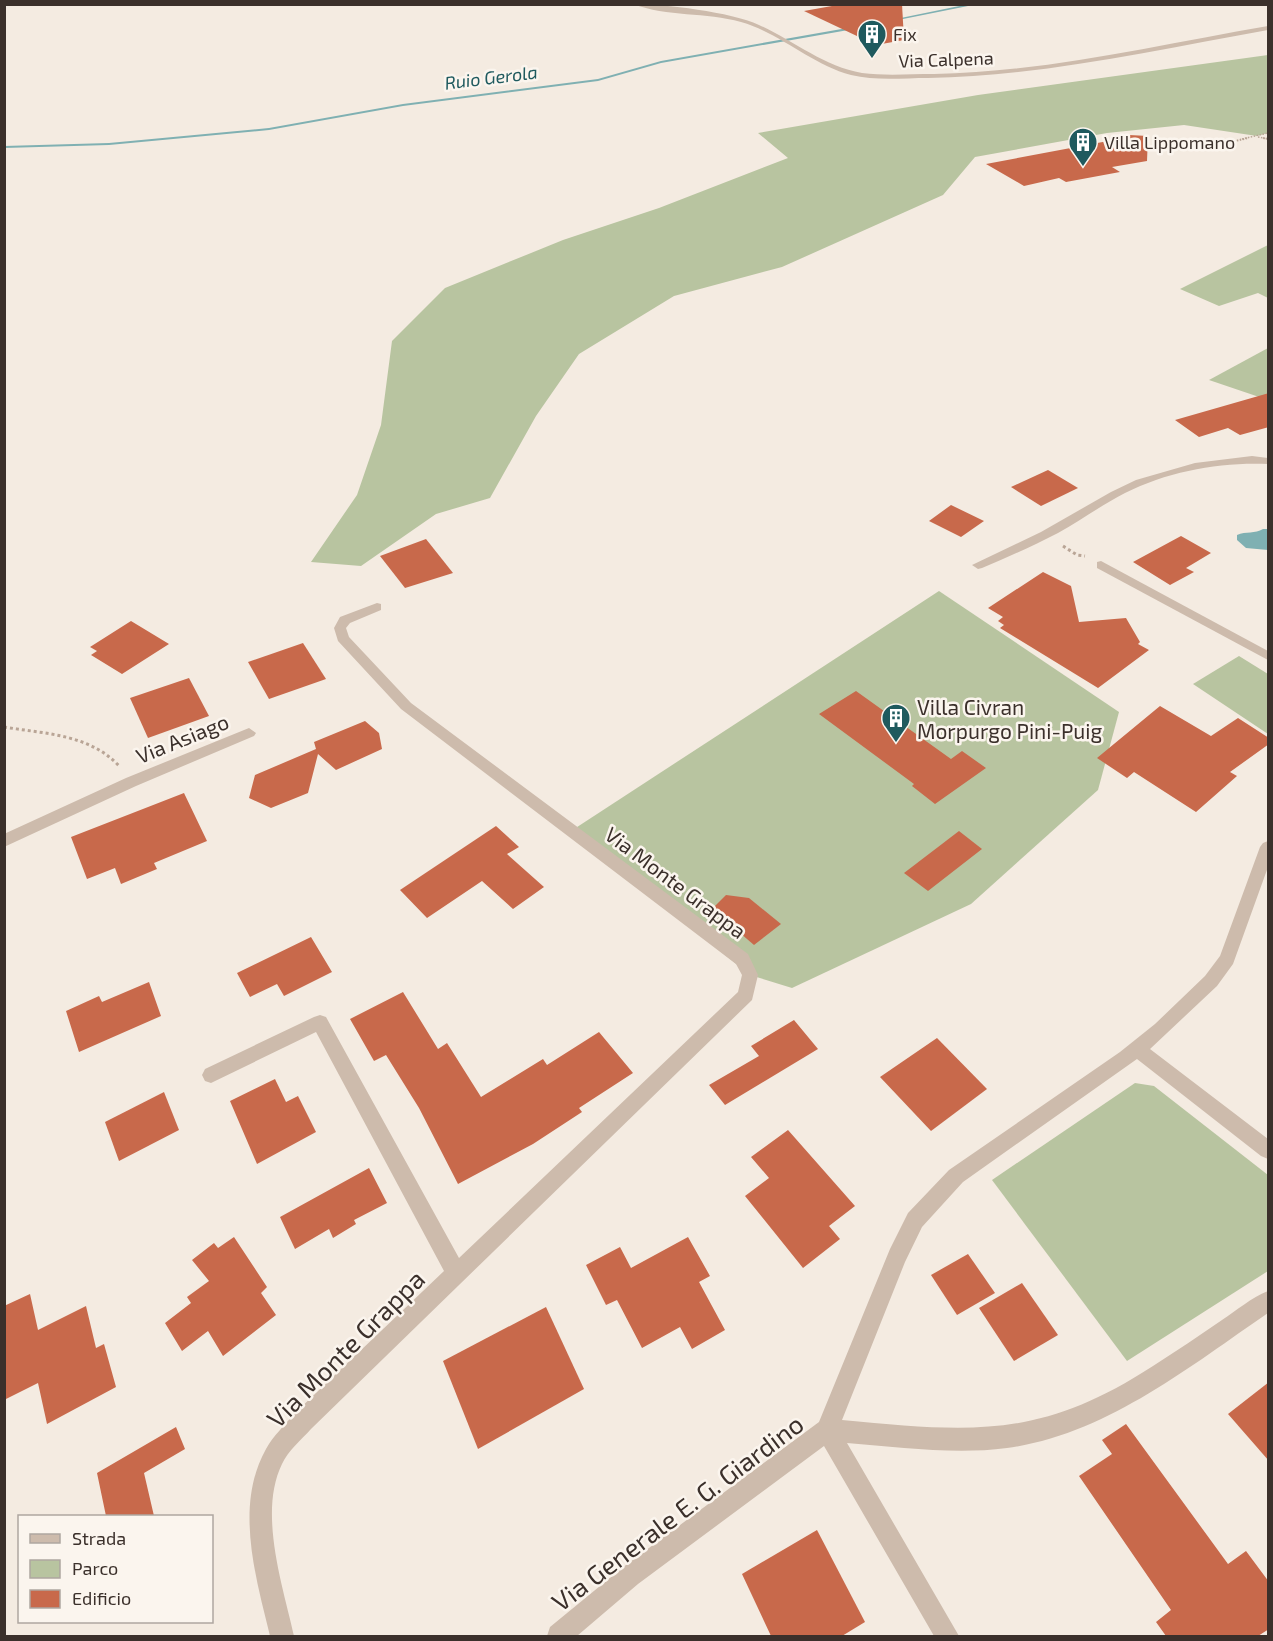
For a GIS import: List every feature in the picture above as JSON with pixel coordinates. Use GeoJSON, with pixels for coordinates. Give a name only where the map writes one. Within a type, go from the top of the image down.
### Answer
{"type":"FeatureCollection","features":[{"type":"Feature","properties":{"kind":"street","name":"Via Calpena"},"geometry":{"type":"LineString","coordinates":[[636,4],[755,24],[812,57],[853,73],[973,76],[1269,28]]}},
{"type":"Feature","properties":{"kind":"street"},"geometry":{"type":"LineString","coordinates":[[978,565],[1044,535],[1126,489],[1210,465],[1238,461],[1269,461]]}},
{"type":"Feature","properties":{"kind":"street"},"geometry":{"type":"LineString","coordinates":[[1101,565],[1269,656]]}},
{"type":"Feature","properties":{"kind":"street","name":"Via Monte Grappa"},"geometry":{"type":"LineString","coordinates":[[282,1636],[260,1514],[271,1462],[303,1421],[746,995],[750,975],[742,959],[406,706],[343,638],[340,628],[345,620],[377,607]]}},
{"type":"Feature","properties":{"kind":"street","name":"Via Asiago"},"geometry":{"type":"LineString","coordinates":[[4,841],[131,782],[249,733]]}},
{"type":"Feature","properties":{"kind":"street","name":"Via Generale E. G. Giardino"},"geometry":{"type":"LineString","coordinates":[[559,1636],[630,1576],[827,1430],[897,1256],[915,1221],[932,1199],[956,1176],[1137,1049],[1211,981],[1227,959],[1269,847]]}},
{"type":"Feature","properties":{"kind":"street","name":"Via Monte Grappa"},"geometry":{"type":"LineString","coordinates":[[211,1075],[320,1022],[456,1273]]}},
{"type":"Feature","properties":{"kind":"street"},"geometry":{"type":"LineString","coordinates":[[1137,1049],[1269,1150]]}},
{"type":"Feature","properties":{"kind":"street"},"geometry":{"type":"LineString","coordinates":[[827,1430],[977,1440],[1031,1434],[1120,1398],[1269,1301]]}},
{"type":"Feature","properties":{"kind":"street"},"geometry":{"type":"LineString","coordinates":[[827,1430],[947,1636]]}},
{"type":"Feature","properties":{"kind":"path"},"geometry":{"type":"LineString","coordinates":[[1231,142],[1269,133]]}},
{"type":"Feature","properties":{"kind":"path"},"geometry":{"type":"LineString","coordinates":[[1257,136],[1269,139]]}},
{"type":"Feature","properties":{"kind":"path"},"geometry":{"type":"LineString","coordinates":[[1044,535],[1101,565]]}},
{"type":"Feature","properties":{"kind":"path","name":"Via Asiago"},"geometry":{"type":"LineString","coordinates":[[4,726],[92,744],[112,755],[131,782]]}},
{"type":"Feature","properties":{"kind":"green space"},"geometry":{"type":"Polygon","coordinates":[[[1268,55],[1268,133],[1257,136],[1184,125],[1107,133],[975,157],[943,195],[782,267],[674,296],[579,354],[536,416],[490,498],[436,514],[361,566],[311,562],[357,495],[381,425],[392,341],[445,288],[563,240],[659,208],[788,158],[758,133],[978,95],[1268,55]]]}},
{"type":"Feature","properties":{"kind":"green space"},"geometry":{"type":"Polygon","coordinates":[[[1268,245],[1268,298],[1258,293],[1219,306],[1180,289],[1268,245]]]}},
{"type":"Feature","properties":{"kind":"green space"},"geometry":{"type":"Polygon","coordinates":[[[1268,348],[1268,400],[1209,380],[1268,348]]]}},
{"type":"Feature","properties":{"kind":"green space"},"geometry":{"type":"Polygon","coordinates":[[[939,591],[1119,712],[1098,790],[971,904],[792,988],[750,975],[571,831],[939,591]]]}},
{"type":"Feature","properties":{"kind":"green space"},"geometry":{"type":"Polygon","coordinates":[[[1239,656],[1268,674],[1268,734],[1193,684],[1239,656]]]}},
{"type":"Feature","properties":{"kind":"green space"},"geometry":{"type":"Polygon","coordinates":[[[1135,1083],[1154,1086],[1268,1175],[1268,1271],[1127,1361],[992,1180],[1135,1083]]]}},
{"type":"Feature","properties":{"kind":"water"},"geometry":{"type":"Polygon","coordinates":[[[1268,529],[1268,550],[1246,548],[1237,540],[1237,535],[1268,529]]]}},
{"type":"Feature","properties":{"kind":"building"},"geometry":{"type":"Polygon","coordinates":[[[843,4],[902,4],[904,40],[876,45],[804,11],[843,4]]]}},
{"type":"Feature","properties":{"kind":"building"},"geometry":{"type":"Polygon","coordinates":[[[1129,135],[1148,136],[1147,161],[1112,167],[1120,172],[1066,182],[1059,178],[1024,186],[986,164],[1108,141],[1119,147],[1129,135]]]}},
{"type":"Feature","properties":{"kind":"building"},"geometry":{"type":"Polygon","coordinates":[[[1269,393],[1269,427],[1240,435],[1228,428],[1199,437],[1175,420],[1269,393]]]}},
{"type":"Feature","properties":{"kind":"building"},"geometry":{"type":"Polygon","coordinates":[[[1048,470],[1078,488],[1041,506],[1011,487],[1048,470]]]}},
{"type":"Feature","properties":{"kind":"building"},"geometry":{"type":"Polygon","coordinates":[[[951,505],[984,521],[961,537],[929,521],[951,505]]]}},
{"type":"Feature","properties":{"kind":"building"},"geometry":{"type":"Polygon","coordinates":[[[1181,536],[1211,553],[1186,568],[1194,572],[1170,585],[1133,562],[1181,536]]]}},
{"type":"Feature","properties":{"kind":"building"},"geometry":{"type":"Polygon","coordinates":[[[426,539],[453,573],[405,588],[380,556],[426,539]]]}},
{"type":"Feature","properties":{"kind":"building"},"geometry":{"type":"Polygon","coordinates":[[[1043,572],[1071,586],[1079,622],[1126,618],[1140,642],[1138,644],[1149,650],[1098,688],[1000,628],[1004,625],[998,621],[1003,617],[988,608],[1043,572]]]}},
{"type":"Feature","properties":{"kind":"building"},"geometry":{"type":"Polygon","coordinates":[[[131,621],[169,644],[122,674],[91,655],[97,651],[90,647],[131,621]]]}},
{"type":"Feature","properties":{"kind":"building"},"geometry":{"type":"Polygon","coordinates":[[[303,643],[326,679],[269,699],[248,662],[303,643]]]}},
{"type":"Feature","properties":{"kind":"building"},"geometry":{"type":"Polygon","coordinates":[[[189,678],[209,716],[148,738],[130,698],[189,678]]]}},
{"type":"Feature","properties":{"kind":"building","name":"Villa Civran Morpurgo Pini-Puig"},"geometry":{"type":"Polygon","coordinates":[[[856,691],[951,759],[962,751],[986,768],[935,804],[912,786],[914,784],[819,714],[856,691]]]}},
{"type":"Feature","properties":{"kind":"building"},"geometry":{"type":"Polygon","coordinates":[[[1160,706],[1211,736],[1238,718],[1269,738],[1269,744],[1230,772],[1237,776],[1196,812],[1134,772],[1127,778],[1097,758],[1160,706]]]}},
{"type":"Feature","properties":{"kind":"building"},"geometry":{"type":"Polygon","coordinates":[[[365,721],[379,733],[382,749],[336,770],[318,754],[308,793],[271,808],[249,798],[255,775],[316,749],[314,742],[365,721]]]}},
{"type":"Feature","properties":{"kind":"building"},"geometry":{"type":"Polygon","coordinates":[[[184,793],[207,841],[154,863],[157,869],[121,884],[115,868],[87,879],[71,837],[184,793]]]}},
{"type":"Feature","properties":{"kind":"building"},"geometry":{"type":"Polygon","coordinates":[[[496,826],[519,847],[507,854],[544,887],[513,909],[482,881],[427,918],[400,890],[496,826]]]}},
{"type":"Feature","properties":{"kind":"building"},"geometry":{"type":"Polygon","coordinates":[[[959,831],[982,849],[928,891],[904,873],[959,831]]]}},
{"type":"Feature","properties":{"kind":"building"},"geometry":{"type":"Polygon","coordinates":[[[726,895],[749,898],[781,924],[754,945],[712,909],[726,895]]]}},
{"type":"Feature","properties":{"kind":"building"},"geometry":{"type":"Polygon","coordinates":[[[311,937],[332,972],[284,996],[277,984],[250,997],[237,973],[311,937]]]}},
{"type":"Feature","properties":{"kind":"building"},"geometry":{"type":"Polygon","coordinates":[[[149,982],[161,1016],[79,1052],[66,1011],[99,996],[102,1002],[149,982]]]}},
{"type":"Feature","properties":{"kind":"building"},"geometry":{"type":"Polygon","coordinates":[[[403,992],[438,1049],[447,1043],[481,1097],[543,1059],[547,1065],[599,1032],[633,1073],[579,1108],[582,1112],[533,1144],[458,1184],[419,1108],[386,1055],[374,1061],[350,1019],[403,992]]]}},
{"type":"Feature","properties":{"kind":"building"},"geometry":{"type":"Polygon","coordinates":[[[794,1020],[818,1049],[725,1105],[709,1085],[759,1056],[751,1046],[794,1020]]]}},
{"type":"Feature","properties":{"kind":"building"},"geometry":{"type":"Polygon","coordinates":[[[937,1038],[987,1089],[931,1131],[880,1077],[937,1038]]]}},
{"type":"Feature","properties":{"kind":"building"},"geometry":{"type":"Polygon","coordinates":[[[275,1079],[286,1102],[298,1096],[316,1132],[257,1164],[230,1101],[275,1079]]]}},
{"type":"Feature","properties":{"kind":"building"},"geometry":{"type":"Polygon","coordinates":[[[164,1092],[179,1130],[119,1161],[105,1122],[164,1092]]]}},
{"type":"Feature","properties":{"kind":"building"},"geometry":{"type":"Polygon","coordinates":[[[788,1130],[855,1206],[829,1226],[840,1239],[803,1268],[745,1196],[769,1178],[751,1157],[788,1130]]]}},
{"type":"Feature","properties":{"kind":"building"},"geometry":{"type":"Polygon","coordinates":[[[369,1168],[387,1203],[354,1220],[356,1224],[333,1238],[329,1229],[295,1249],[280,1217],[369,1168]]]}},
{"type":"Feature","properties":{"kind":"building"},"geometry":{"type":"Polygon","coordinates":[[[234,1237],[267,1287],[261,1293],[276,1315],[223,1356],[208,1331],[182,1351],[165,1323],[191,1303],[187,1297],[209,1281],[192,1260],[214,1243],[218,1248],[234,1237]]]}},
{"type":"Feature","properties":{"kind":"building"},"geometry":{"type":"Polygon","coordinates":[[[688,1237],[710,1276],[699,1282],[725,1330],[692,1349],[680,1327],[642,1348],[617,1300],[606,1305],[586,1265],[620,1247],[631,1268],[688,1237]]]}},
{"type":"Feature","properties":{"kind":"building"},"geometry":{"type":"Polygon","coordinates":[[[968,1254],[995,1293],[957,1315],[931,1275],[968,1254]]]}},
{"type":"Feature","properties":{"kind":"building"},"geometry":{"type":"Polygon","coordinates":[[[1022,1283],[1058,1335],[1014,1361],[979,1308],[1022,1283]]]}},
{"type":"Feature","properties":{"kind":"building"},"geometry":{"type":"Polygon","coordinates":[[[30,1294],[38,1330],[86,1306],[96,1348],[104,1344],[116,1387],[47,1424],[38,1383],[4,1400],[4,1306],[30,1294]]]}},
{"type":"Feature","properties":{"kind":"building"},"geometry":{"type":"Polygon","coordinates":[[[546,1307],[584,1389],[478,1449],[443,1361],[546,1307]]]}},
{"type":"Feature","properties":{"kind":"building"},"geometry":{"type":"Polygon","coordinates":[[[1269,1382],[1269,1461],[1228,1414],[1269,1382]]]}},
{"type":"Feature","properties":{"kind":"building"},"geometry":{"type":"Polygon","coordinates":[[[1126,1424],[1228,1564],[1246,1551],[1269,1582],[1269,1629],[1258,1636],[1166,1636],[1156,1622],[1171,1610],[1079,1476],[1112,1454],[1102,1440],[1126,1424]]]}},
{"type":"Feature","properties":{"kind":"building"},"geometry":{"type":"Polygon","coordinates":[[[176,1427],[185,1449],[144,1473],[154,1515],[106,1515],[97,1473],[176,1427]]]}},
{"type":"Feature","properties":{"kind":"building"},"geometry":{"type":"Polygon","coordinates":[[[817,1530],[865,1622],[842,1636],[771,1636],[742,1574],[817,1530]]]}},
{"type":"Feature","properties":{"kind":"waterway","name":"Ruio Gerola"},"geometry":{"type":"LineString","coordinates":[[893,20],[977,4]]}},
{"type":"Feature","properties":{"kind":"waterway","name":"Ruio Gerola"},"geometry":{"type":"LineString","coordinates":[[4,147],[109,144],[269,129],[403,105],[598,80],[661,62],[853,28]]}},
{"type":"Feature","properties":{"kind":"place","name":"Fix"},"geometry":{"type":"Point","coordinates":[872,60]}},
{"type":"Feature","properties":{"kind":"place","name":"Villa Lippomano"},"geometry":{"type":"Point","coordinates":[1083,168]}},
{"type":"Feature","properties":{"kind":"place","name":"Villa Civran Morpurgo Pini-Puig"},"geometry":{"type":"Point","coordinates":[896,744]}}]}
